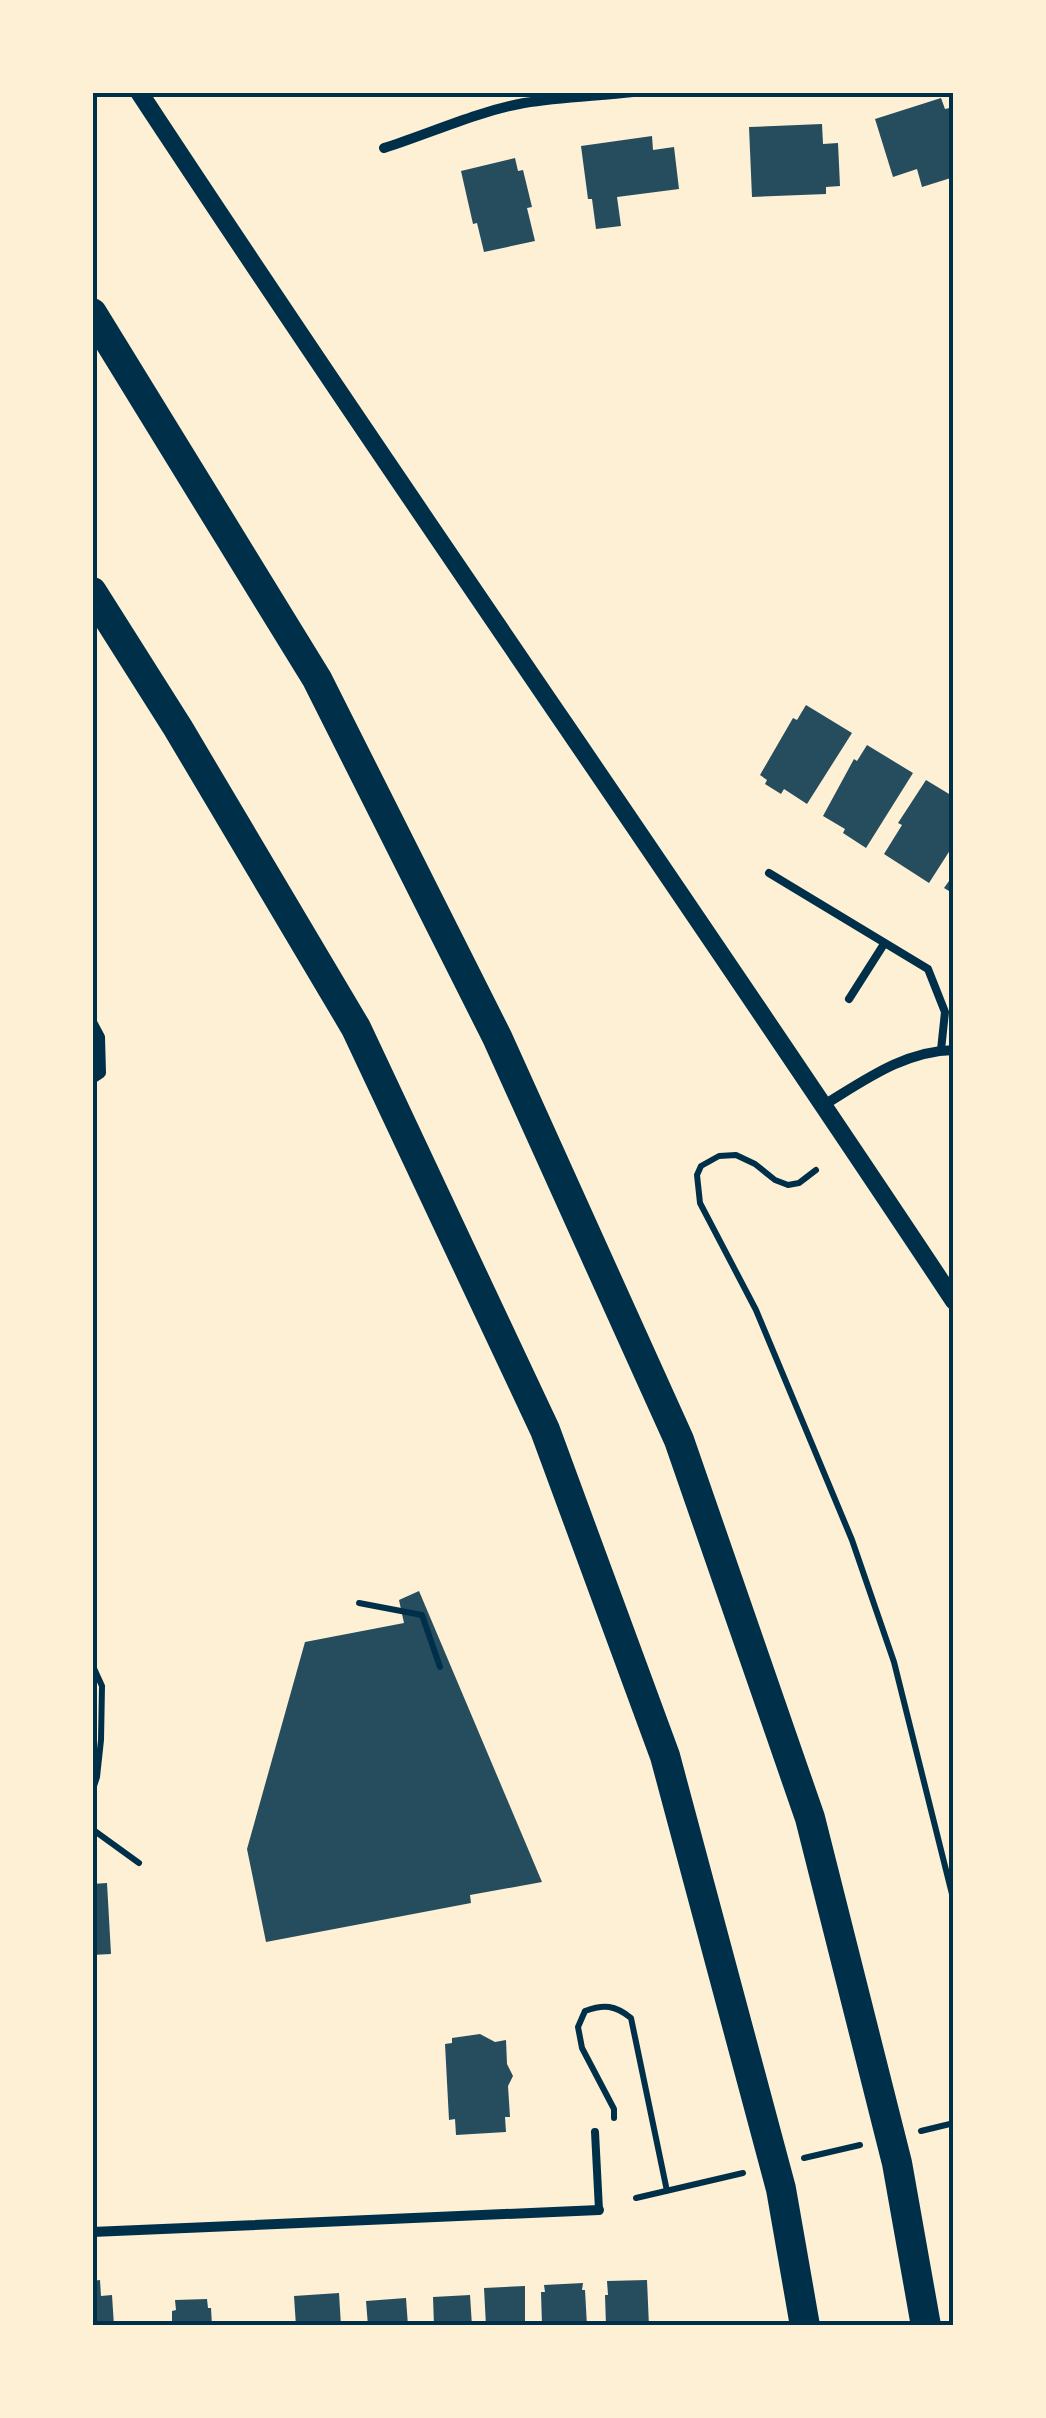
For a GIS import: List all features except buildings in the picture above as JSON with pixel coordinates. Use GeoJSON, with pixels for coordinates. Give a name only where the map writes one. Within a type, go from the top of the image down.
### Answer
{"type":"FeatureCollection","features":[{"type":"Feature","properties":{"kind":"highway"},"geometry":{"type":"LineString","coordinates":[[92,313],[317,678],[497,1037],[679,1440],[810,1818],[896,2163],[926,2326]]}},
{"type":"Feature","properties":{"kind":"highway"},"geometry":{"type":"LineString","coordinates":[[92,592],[105,626],[188,744],[356,1028],[546,1430],[665,1756],[780,2190],[805,2326]]}},
{"type":"Feature","properties":{"kind":"street"},"geometry":{"type":"LineString","coordinates":[[139,92],[954,1301]]}},
{"type":"Feature","properties":{"kind":"street"},"geometry":{"type":"LineString","coordinates":[[384,148],[479,114],[527,103],[632,92]]}},
{"type":"Feature","properties":{"kind":"street"},"geometry":{"type":"LineString","coordinates":[[92,1022],[100,1037],[101,1073],[92,1079]]}},
{"type":"Feature","properties":{"kind":"street"},"geometry":{"type":"LineString","coordinates":[[824,1105],[896,1062],[948,1050]]}},
{"type":"Feature","properties":{"kind":"street"},"geometry":{"type":"LineString","coordinates":[[92,2232],[599,2210]]}},
{"type":"Feature","properties":{"kind":"lane"},"geometry":{"type":"LineString","coordinates":[[769,873],[928,969],[946,1012],[948,1050]]}},
{"type":"Feature","properties":{"kind":"lane"},"geometry":{"type":"LineString","coordinates":[[849,999],[884,944]]}},
{"type":"Feature","properties":{"kind":"lane"},"geometry":{"type":"LineString","coordinates":[[594,2132],[599,2210]]}},
{"type":"Feature","properties":{"kind":"path"},"geometry":{"type":"LineString","coordinates":[[816,1170],[799,1184],[788,1185],[736,1154],[718,1156],[701,1166],[697,1175],[700,1203],[756,1310],[852,1540],[894,1662],[954,1902]]}},
{"type":"Feature","properties":{"kind":"path"},"geometry":{"type":"LineString","coordinates":[[359,1603],[422,1615],[440,1667]]}},
{"type":"Feature","properties":{"kind":"path"},"geometry":{"type":"LineString","coordinates":[[92,1664],[102,1686],[97,1777],[92,1792]]}},
{"type":"Feature","properties":{"kind":"path"},"geometry":{"type":"LineString","coordinates":[[92,1715],[102,1711]]}},
{"type":"Feature","properties":{"kind":"path"},"geometry":{"type":"LineString","coordinates":[[92,1830],[139,1863]]}},
{"type":"Feature","properties":{"kind":"path"},"geometry":{"type":"LineString","coordinates":[[615,2134],[614,2109],[582,2048],[578,2027],[585,2011],[602,2005],[619,2008],[631,2018],[667,2191],[636,2198]]}}]}
